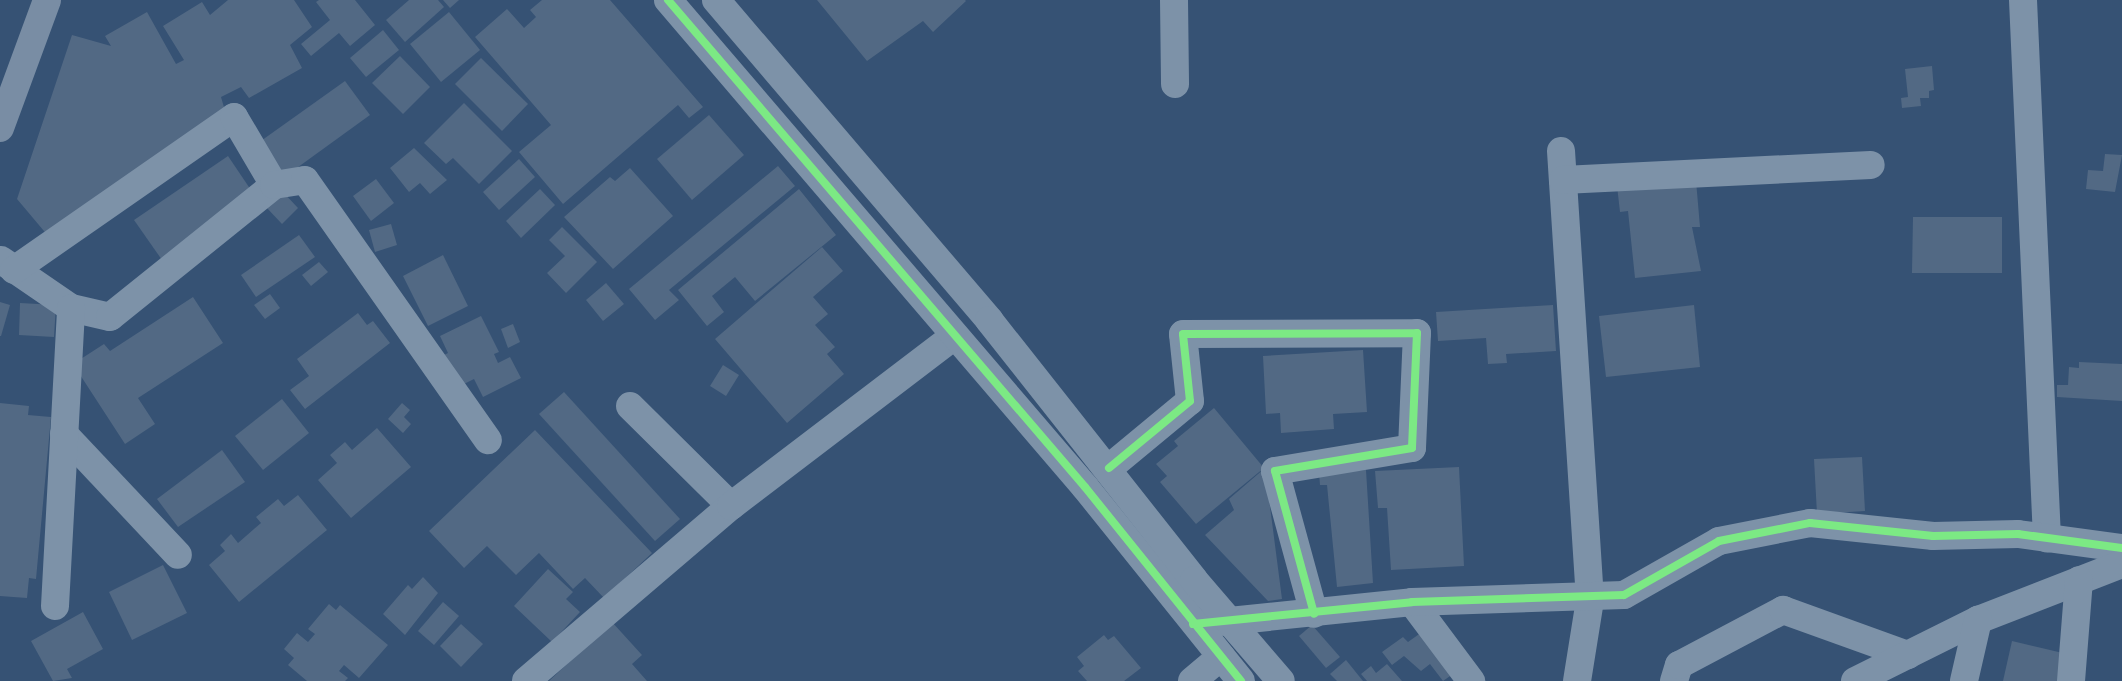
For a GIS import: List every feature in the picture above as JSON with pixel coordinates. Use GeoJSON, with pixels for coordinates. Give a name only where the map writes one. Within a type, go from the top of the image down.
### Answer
{"type":"FeatureCollection","features":[{"type":"Feature","properties":{"kind":"main road"},"geometry":{"type":"LineString","coordinates":[[0,128],[47,0]]}},
{"type":"Feature","properties":{"kind":"street"},"geometry":{"type":"LineString","coordinates":[[668,0],[1085,487],[1193,624],[1241,681]]}},
{"type":"Feature","properties":{"kind":"street"},"geometry":{"type":"LineString","coordinates":[[716,0],[1109,468],[1231,622],[1281,681]]}},
{"type":"Feature","properties":{"kind":"street"},"geometry":{"type":"LineString","coordinates":[[1174,0],[1175,84]]}},
{"type":"Feature","properties":{"kind":"street"},"geometry":{"type":"LineString","coordinates":[[2023,0],[2047,538]]}},
{"type":"Feature","properties":{"kind":"street"},"geometry":{"type":"LineString","coordinates":[[274,185],[234,117],[7,265],[71,308],[110,317],[274,185],[305,180],[488,440]]}},
{"type":"Feature","properties":{"kind":"street"},"geometry":{"type":"LineString","coordinates":[[1561,151],[1590,600],[1577,681]]}},
{"type":"Feature","properties":{"kind":"street"},"geometry":{"type":"LineString","coordinates":[[1563,180],[1871,165]]}},
{"type":"Feature","properties":{"kind":"street"},"geometry":{"type":"LineString","coordinates":[[55,606],[71,308]]}},
{"type":"Feature","properties":{"kind":"street"},"geometry":{"type":"LineString","coordinates":[[1109,468],[1190,401],[1183,334],[1417,333],[1412,448],[1275,472],[1314,614]]}},
{"type":"Feature","properties":{"kind":"street"},"geometry":{"type":"LineString","coordinates":[[526,681],[731,506],[954,336]]}},
{"type":"Feature","properties":{"kind":"street"},"geometry":{"type":"LineString","coordinates":[[630,406],[731,506]]}},
{"type":"Feature","properties":{"kind":"street"},"geometry":{"type":"LineString","coordinates":[[64,434],[178,555]]}},
{"type":"Feature","properties":{"kind":"street"},"geometry":{"type":"LineString","coordinates":[[1193,624],[1314,614],[1412,602],[1590,600],[1624,595],[1719,541],[1810,523],[1933,536],[2018,534],[2122,548]]}},
{"type":"Feature","properties":{"kind":"street"},"geometry":{"type":"LineString","coordinates":[[1855,681],[1978,620],[2122,564]]}},
{"type":"Feature","properties":{"kind":"street"},"geometry":{"type":"LineString","coordinates":[[2071,681],[2079,580]]}},
{"type":"Feature","properties":{"kind":"street"},"geometry":{"type":"LineString","coordinates":[[1412,602],[1471,681]]}},
{"type":"Feature","properties":{"kind":"street"},"geometry":{"type":"LineString","coordinates":[[1674,681],[1678,665],[1783,610],[1908,655]]}},
{"type":"Feature","properties":{"kind":"street"},"geometry":{"type":"LineString","coordinates":[[1964,681],[1978,620]]}},
{"type":"Feature","properties":{"kind":"street"},"geometry":{"type":"LineString","coordinates":[[1192,681],[1221,657]]}},
{"type":"Feature","properties":{"kind":"building"},"geometry":{"type":"Polygon","coordinates":[[[228,0],[294,0],[312,27],[290,45],[302,68],[249,98],[241,87],[221,97],[226,114],[49,237],[17,199],[72,35],[111,46],[105,36],[147,12],[176,64],[184,60],[163,26],[202,2],[210,15],[228,0]]]}},
{"type":"Feature","properties":{"kind":"building"},"geometry":{"type":"Polygon","coordinates":[[[319,0],[355,0],[375,25],[350,46],[339,33],[311,56],[301,44],[330,20],[316,2],[319,0]]]}},
{"type":"Feature","properties":{"kind":"building"},"geometry":{"type":"Polygon","coordinates":[[[409,0],[438,0],[444,7],[405,42],[386,20],[409,0]]]}},
{"type":"Feature","properties":{"kind":"building"},"geometry":{"type":"Polygon","coordinates":[[[443,0],[459,0],[450,8],[443,0]]]}},
{"type":"Feature","properties":{"kind":"building"},"geometry":{"type":"Polygon","coordinates":[[[542,0],[610,0],[703,107],[689,118],[678,105],[563,204],[519,152],[551,125],[475,37],[507,9],[524,28],[536,17],[530,10],[542,0]]]}},
{"type":"Feature","properties":{"kind":"building"},"geometry":{"type":"Polygon","coordinates":[[[817,0],[966,1],[933,32],[923,21],[867,61],[817,0]]]}},
{"type":"Feature","properties":{"kind":"building"},"geometry":{"type":"Polygon","coordinates":[[[449,12],[480,50],[441,82],[410,44],[449,12]]]}},
{"type":"Feature","properties":{"kind":"building"},"geometry":{"type":"Polygon","coordinates":[[[383,30],[399,50],[366,77],[350,58],[383,30]]]}},
{"type":"Feature","properties":{"kind":"building"},"geometry":{"type":"Polygon","coordinates":[[[400,56],[430,87],[403,114],[372,83],[400,56]]]}},
{"type":"Feature","properties":{"kind":"building"},"geometry":{"type":"Polygon","coordinates":[[[481,58],[528,104],[502,131],[455,84],[481,58]]]}},
{"type":"Feature","properties":{"kind":"building"},"geometry":{"type":"Polygon","coordinates":[[[1932,66],[1934,90],[1929,91],[1929,98],[1920,98],[1921,106],[1902,108],[1901,98],[1908,97],[1905,69],[1932,66]]]}},
{"type":"Feature","properties":{"kind":"building"},"geometry":{"type":"Polygon","coordinates":[[[345,81],[370,115],[283,178],[258,143],[345,81]]]}},
{"type":"Feature","properties":{"kind":"building"},"geometry":{"type":"Polygon","coordinates":[[[464,103],[512,151],[479,184],[453,158],[446,164],[424,143],[464,103]]]}},
{"type":"Feature","properties":{"kind":"building"},"geometry":{"type":"Polygon","coordinates":[[[709,115],[744,155],[692,200],[657,159],[709,115]]]}},
{"type":"Feature","properties":{"kind":"building"},"geometry":{"type":"Polygon","coordinates":[[[414,148],[447,180],[430,194],[420,183],[409,192],[390,168],[414,148]]]}},
{"type":"Feature","properties":{"kind":"building"},"geometry":{"type":"Polygon","coordinates":[[[2105,154],[2122,155],[2115,192],[2086,189],[2088,170],[2103,171],[2105,154]]]}},
{"type":"Feature","properties":{"kind":"building"},"geometry":{"type":"Polygon","coordinates":[[[228,156],[255,196],[162,260],[134,220],[228,156]]]}},
{"type":"Feature","properties":{"kind":"building"},"geometry":{"type":"Polygon","coordinates":[[[519,159],[535,177],[499,210],[483,192],[519,159]]]}},
{"type":"Feature","properties":{"kind":"building"},"geometry":{"type":"Polygon","coordinates":[[[778,166],[795,186],[669,290],[679,300],[655,320],[629,289],[778,166]]]}},
{"type":"Feature","properties":{"kind":"building"},"geometry":{"type":"Polygon","coordinates":[[[630,168],[673,216],[613,269],[564,217],[610,177],[615,181],[630,168]]]}},
{"type":"Feature","properties":{"kind":"building"},"geometry":{"type":"Polygon","coordinates":[[[1695,169],[1700,227],[1692,227],[1701,271],[1635,278],[1628,211],[1620,212],[1616,177],[1695,169]]]}},
{"type":"Feature","properties":{"kind":"building"},"geometry":{"type":"Polygon","coordinates":[[[376,179],[394,203],[371,221],[353,196],[376,179]]]}},
{"type":"Feature","properties":{"kind":"building"},"geometry":{"type":"Polygon","coordinates":[[[540,189],[555,205],[521,238],[506,221],[540,189]]]}},
{"type":"Feature","properties":{"kind":"building"},"geometry":{"type":"Polygon","coordinates":[[[799,189],[836,235],[755,301],[735,277],[712,296],[724,312],[707,326],[678,290],[799,189]]]}},
{"type":"Feature","properties":{"kind":"building"},"geometry":{"type":"Polygon","coordinates":[[[282,191],[298,208],[282,224],[266,207],[282,191]]]}},
{"type":"Feature","properties":{"kind":"building"},"geometry":{"type":"Polygon","coordinates":[[[1913,217],[2002,217],[2002,273],[1912,273],[1913,217]]]}},
{"type":"Feature","properties":{"kind":"building"},"geometry":{"type":"Polygon","coordinates":[[[391,224],[397,245],[375,252],[369,230],[391,224]]]}},
{"type":"Feature","properties":{"kind":"building"},"geometry":{"type":"Polygon","coordinates":[[[562,227],[597,262],[566,293],[547,273],[565,256],[549,240],[562,227]]]}},
{"type":"Feature","properties":{"kind":"building"},"geometry":{"type":"Polygon","coordinates":[[[299,235],[315,257],[256,297],[241,275],[299,235]]]}},
{"type":"Feature","properties":{"kind":"building"},"geometry":{"type":"Polygon","coordinates":[[[822,247],[843,271],[813,297],[828,314],[815,325],[835,347],[827,354],[844,374],[787,423],[715,339],[822,247]]]}},
{"type":"Feature","properties":{"kind":"building"},"geometry":{"type":"Polygon","coordinates":[[[443,255],[468,306],[428,326],[403,276],[443,255]]]}},
{"type":"Feature","properties":{"kind":"building"},"geometry":{"type":"Polygon","coordinates":[[[319,262],[328,272],[311,286],[302,275],[319,262]]]}},
{"type":"Feature","properties":{"kind":"building"},"geometry":{"type":"Polygon","coordinates":[[[606,283],[624,304],[603,321],[586,300],[606,283]]]}},
{"type":"Feature","properties":{"kind":"building"},"geometry":{"type":"Polygon","coordinates":[[[270,294],[280,308],[265,319],[254,305],[270,294]]]}},
{"type":"Feature","properties":{"kind":"building"},"geometry":{"type":"Polygon","coordinates":[[[193,297],[223,343],[138,398],[155,424],[125,444],[73,364],[104,344],[110,351],[193,297]]]}},
{"type":"Feature","properties":{"kind":"building"},"geometry":{"type":"Polygon","coordinates":[[[0,302],[10,305],[1,336],[0,336],[0,302]]]}},
{"type":"Feature","properties":{"kind":"building"},"geometry":{"type":"Polygon","coordinates":[[[20,303],[56,305],[54,337],[19,335],[20,303]]]}},
{"type":"Feature","properties":{"kind":"building"},"geometry":{"type":"Polygon","coordinates":[[[1553,305],[1556,351],[1506,354],[1507,363],[1488,364],[1486,338],[1438,341],[1436,312],[1553,305]]]}},
{"type":"Feature","properties":{"kind":"building"},"geometry":{"type":"Polygon","coordinates":[[[1694,305],[1700,367],[1606,377],[1599,316],[1694,305]]]}},
{"type":"Feature","properties":{"kind":"building"},"geometry":{"type":"Polygon","coordinates":[[[358,313],[367,325],[373,321],[390,343],[305,409],[290,390],[309,376],[297,359],[358,313]]]}},
{"type":"Feature","properties":{"kind":"building"},"geometry":{"type":"Polygon","coordinates":[[[481,316],[499,352],[494,354],[498,363],[510,357],[521,378],[483,397],[474,379],[458,387],[442,356],[448,353],[440,336],[481,316]]]}},
{"type":"Feature","properties":{"kind":"building"},"geometry":{"type":"Polygon","coordinates":[[[513,324],[520,342],[508,348],[501,329],[513,324]]]}},
{"type":"Feature","properties":{"kind":"building"},"geometry":{"type":"Polygon","coordinates":[[[1363,350],[1367,412],[1333,414],[1334,429],[1281,433],[1280,413],[1266,414],[1263,356],[1363,350]]]}},
{"type":"Feature","properties":{"kind":"building"},"geometry":{"type":"Polygon","coordinates":[[[2079,362],[2122,364],[2122,401],[2057,397],[2057,385],[2068,385],[2069,367],[2079,368],[2079,362]]]}},
{"type":"Feature","properties":{"kind":"building"},"geometry":{"type":"Polygon","coordinates":[[[723,365],[739,375],[726,396],[710,386],[723,365]]]}},
{"type":"Feature","properties":{"kind":"building"},"geometry":{"type":"Polygon","coordinates":[[[564,392],[680,519],[655,541],[539,414],[564,392]]]}},
{"type":"Feature","properties":{"kind":"building"},"geometry":{"type":"Polygon","coordinates":[[[282,399],[309,433],[263,470],[235,436],[282,399]]]}},
{"type":"Feature","properties":{"kind":"building"},"geometry":{"type":"Polygon","coordinates":[[[0,403],[29,406],[28,415],[51,417],[36,579],[29,578],[27,598],[0,596],[0,403]]]}},
{"type":"Feature","properties":{"kind":"building"},"geometry":{"type":"Polygon","coordinates":[[[402,403],[410,410],[404,417],[411,424],[403,433],[388,419],[402,403]]]}},
{"type":"Feature","properties":{"kind":"building"},"geometry":{"type":"Polygon","coordinates":[[[1214,408],[1264,468],[1196,524],[1160,482],[1167,476],[1156,464],[1178,446],[1174,441],[1214,408]]]}},
{"type":"Feature","properties":{"kind":"building"},"geometry":{"type":"Polygon","coordinates":[[[377,428],[411,467],[351,518],[318,480],[337,463],[330,455],[345,442],[352,450],[377,428]]]}},
{"type":"Feature","properties":{"kind":"building"},"geometry":{"type":"Polygon","coordinates":[[[535,430],[652,553],[604,598],[585,578],[573,589],[539,553],[516,575],[487,546],[464,568],[429,531],[535,430]]]}},
{"type":"Feature","properties":{"kind":"building"},"geometry":{"type":"Polygon","coordinates":[[[222,450],[245,482],[178,527],[157,499],[222,450]]]}},
{"type":"Feature","properties":{"kind":"building"},"geometry":{"type":"Polygon","coordinates":[[[1862,457],[1865,511],[1817,514],[1814,459],[1862,457]]]}},
{"type":"Feature","properties":{"kind":"building"},"geometry":{"type":"Polygon","coordinates":[[[1459,467],[1464,566],[1391,570],[1387,508],[1378,508],[1375,471],[1459,467]]]}},
{"type":"Feature","properties":{"kind":"building"},"geometry":{"type":"Polygon","coordinates":[[[1265,468],[1282,599],[1268,601],[1205,535],[1234,510],[1229,499],[1265,468]]]}},
{"type":"Feature","properties":{"kind":"building"},"geometry":{"type":"Polygon","coordinates":[[[1366,470],[1373,583],[1337,587],[1327,485],[1320,485],[1319,473],[1366,470]]]}},
{"type":"Feature","properties":{"kind":"building"},"geometry":{"type":"Polygon","coordinates":[[[298,495],[327,530],[239,602],[209,565],[225,551],[220,545],[231,534],[238,543],[261,523],[256,517],[278,499],[284,506],[298,495]]]}},
{"type":"Feature","properties":{"kind":"building"},"geometry":{"type":"Polygon","coordinates":[[[163,565],[187,613],[132,640],[109,592],[163,565]]]}},
{"type":"Feature","properties":{"kind":"building"},"geometry":{"type":"Polygon","coordinates":[[[548,569],[573,592],[566,599],[580,612],[552,642],[514,606],[548,569]]]}},
{"type":"Feature","properties":{"kind":"building"},"geometry":{"type":"Polygon","coordinates":[[[423,577],[438,593],[405,635],[383,614],[408,585],[412,589],[423,577]]]}},
{"type":"Feature","properties":{"kind":"building"},"geometry":{"type":"Polygon","coordinates":[[[443,602],[459,616],[434,645],[418,631],[443,602]]]}},
{"type":"Feature","properties":{"kind":"building"},"geometry":{"type":"Polygon","coordinates":[[[329,604],[336,610],[340,605],[388,645],[359,678],[344,665],[339,671],[348,678],[345,681],[307,681],[288,665],[294,658],[284,649],[297,633],[308,642],[315,634],[308,629],[329,604]]]}},
{"type":"Feature","properties":{"kind":"building"},"geometry":{"type":"Polygon","coordinates":[[[83,612],[103,649],[67,669],[72,678],[53,681],[31,641],[83,612]]]}},
{"type":"Feature","properties":{"kind":"building"},"geometry":{"type":"Polygon","coordinates":[[[612,622],[642,655],[632,664],[647,681],[549,681],[612,622]]]}},
{"type":"Feature","properties":{"kind":"building"},"geometry":{"type":"Polygon","coordinates":[[[461,624],[483,644],[461,667],[440,646],[461,624]]]}},
{"type":"Feature","properties":{"kind":"building"},"geometry":{"type":"Polygon","coordinates":[[[1312,625],[1340,657],[1326,668],[1299,636],[1312,625]]]}},
{"type":"Feature","properties":{"kind":"building"},"geometry":{"type":"Polygon","coordinates":[[[1422,632],[1453,674],[1443,681],[1430,664],[1421,671],[1404,656],[1392,665],[1382,652],[1403,637],[1408,642],[1422,632]]]}},
{"type":"Feature","properties":{"kind":"building"},"geometry":{"type":"Polygon","coordinates":[[[1104,635],[1108,640],[1114,636],[1141,668],[1124,681],[1087,681],[1078,671],[1084,666],[1077,657],[1104,635]]]}},
{"type":"Feature","properties":{"kind":"building"},"geometry":{"type":"Polygon","coordinates":[[[2012,641],[2067,654],[2061,681],[2003,681],[2012,641]]]}},
{"type":"Feature","properties":{"kind":"building"},"geometry":{"type":"Polygon","coordinates":[[[1346,660],[1363,681],[1337,681],[1330,674],[1346,660]]]}},
{"type":"Feature","properties":{"kind":"building"},"geometry":{"type":"Polygon","coordinates":[[[1387,664],[1402,681],[1367,681],[1361,674],[1371,666],[1376,673],[1387,664]]]}},
{"type":"Feature","properties":{"kind":"cycle path"},"geometry":{"type":"LineString","coordinates":[[668,0],[1085,487],[1241,681]]}},
{"type":"Feature","properties":{"kind":"cycle path"},"geometry":{"type":"LineString","coordinates":[[1109,468],[1190,401],[1183,334],[1417,333],[1412,448],[1275,471],[1314,614]]}},
{"type":"Feature","properties":{"kind":"cycle path"},"geometry":{"type":"LineString","coordinates":[[1193,624],[1412,602],[1624,595],[1719,541],[1810,523],[1933,536],[2018,534],[2122,548]]}}]}
